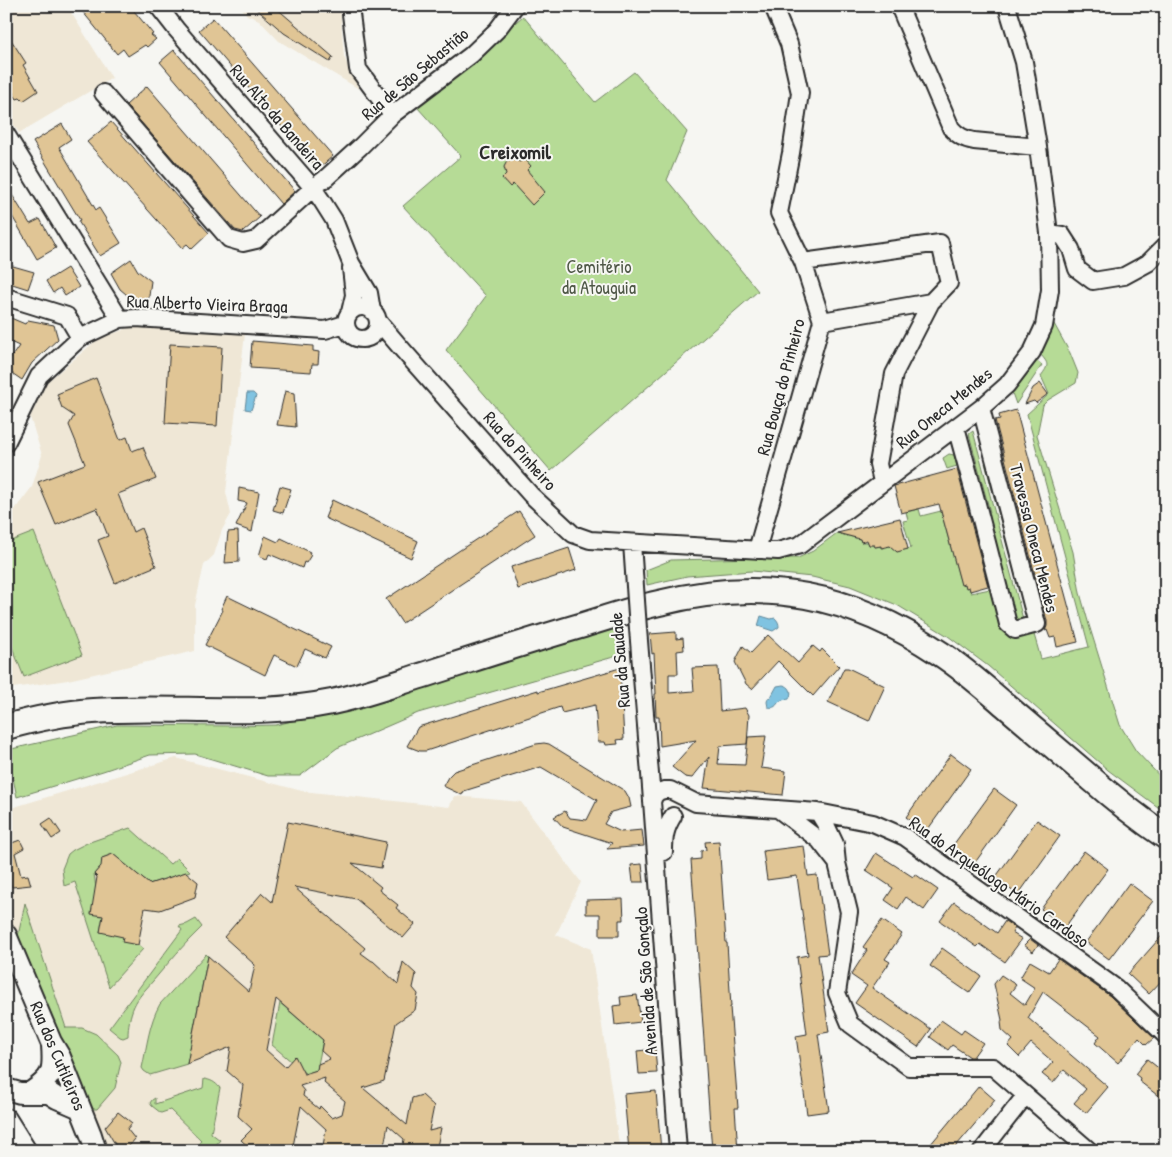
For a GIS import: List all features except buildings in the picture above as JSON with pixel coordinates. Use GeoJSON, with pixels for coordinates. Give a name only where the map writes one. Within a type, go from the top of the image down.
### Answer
{"type":"FeatureCollection","features":[{"type":"Feature","properties":{"kind":"highway"},"geometry":{"type":"LineString","coordinates":[[11,719],[68,700],[94,697],[273,697],[311,694],[350,685],[646,593],[688,584],[728,580],[784,581],[820,586],[854,596],[892,611],[930,632],[990,675],[1104,775],[1166,823]]}},
{"type":"Feature","properties":{"kind":"highway"},"geometry":{"type":"LineString","coordinates":[[11,719],[92,711],[147,709],[272,710],[311,706],[357,696],[562,631],[661,602],[726,592],[759,591],[784,593],[808,596],[849,606],[908,632],[966,671],[1130,812],[1166,837]]}},
{"type":"Feature","properties":{"kind":"main road","name":"Rua dos Cutileiros"},"geometry":{"type":"LineString","coordinates":[[6,935],[51,1042],[60,1057],[96,1151]]}},
{"type":"Feature","properties":{"kind":"main road"},"geometry":{"type":"LineString","coordinates":[[30,1093],[48,1079],[52,1066],[51,1042]]}},
{"type":"Feature","properties":{"kind":"main road"},"geometry":{"type":"LineString","coordinates":[[6,1089],[20,1093],[49,1093],[80,1108]]}},
{"type":"Feature","properties":{"kind":"main road"},"geometry":{"type":"LineString","coordinates":[[57,1098],[90,1151]]}},
{"type":"Feature","properties":{"kind":"main road"},"geometry":{"type":"LineString","coordinates":[[6,1119],[26,1151]]}},
{"type":"Feature","properties":{"kind":"street","name":"Rua Alto da Bandeira"},"geometry":{"type":"LineString","coordinates":[[158,6],[182,37],[322,201],[334,220],[351,263],[369,293],[375,316]]}},
{"type":"Feature","properties":{"kind":"street"},"geometry":{"type":"LineString","coordinates":[[352,6],[351,14],[358,69],[392,115]]}},
{"type":"Feature","properties":{"kind":"street","name":"Rua de São Sebastião"},"geometry":{"type":"LineString","coordinates":[[103,94],[229,239],[243,242],[256,240],[360,147],[392,115],[471,55],[497,30],[515,6]]}},
{"type":"Feature","properties":{"kind":"street","name":"Rua Bouça do Pinheiro"},"geometry":{"type":"LineString","coordinates":[[757,550],[822,320],[803,262],[779,214],[800,93],[789,44],[773,6]]}},
{"type":"Feature","properties":{"kind":"street"},"geometry":{"type":"LineString","coordinates":[[899,6],[951,128],[958,136],[974,141],[1038,147]]}},
{"type":"Feature","properties":{"kind":"street","name":"Rua Oneca Mendes"},"geometry":{"type":"LineString","coordinates":[[632,543],[778,551],[800,546],[981,408],[1008,384],[1032,352],[1044,326],[1050,290],[1050,233],[1024,62],[1007,6]]}},
{"type":"Feature","properties":{"kind":"street"},"geometry":{"type":"LineString","coordinates":[[6,134],[120,319]]}},
{"type":"Feature","properties":{"kind":"street"},"geometry":{"type":"LineString","coordinates":[[1050,233],[1062,236],[1071,249],[1077,270],[1094,281],[1124,276],[1148,263],[1166,245]]}},
{"type":"Feature","properties":{"kind":"street"},"geometry":{"type":"LineString","coordinates":[[803,262],[940,243],[949,283],[931,302],[894,374],[878,464],[882,482]]}},
{"type":"Feature","properties":{"kind":"street","name":"Rua Alto da Bandeira"},"geometry":{"type":"LineString","coordinates":[[348,318],[354,295],[351,263]]}},
{"type":"Feature","properties":{"kind":"street"},"geometry":{"type":"LineString","coordinates":[[6,297],[67,316],[80,338]]}},
{"type":"Feature","properties":{"kind":"street"},"geometry":{"type":"LineString","coordinates":[[822,320],[931,302]]}},
{"type":"Feature","properties":{"kind":"street"},"geometry":{"type":"LineString","coordinates":[[365,340],[376,332],[378,327],[375,316],[367,308],[356,308],[348,318],[346,330],[352,336],[356,339],[386,343],[401,348]]}},
{"type":"Feature","properties":{"kind":"street","name":"Rua do Pinheiro"},"geometry":{"type":"LineString","coordinates":[[375,316],[530,495],[573,534],[590,540],[632,543]]}},
{"type":"Feature","properties":{"kind":"street","name":"Rua Alberto Vieira Braga"},"geometry":{"type":"LineString","coordinates":[[6,443],[39,376],[80,338],[120,319],[136,318],[325,330],[348,318]]}},
{"type":"Feature","properties":{"kind":"street","name":"Travessa Oneca Mendes"},"geometry":{"type":"LineString","coordinates":[[956,427],[1008,624],[1015,630],[1037,624],[981,408]]}},
{"type":"Feature","properties":{"kind":"street","name":"Rua da Saudade"},"geometry":{"type":"LineString","coordinates":[[632,543],[652,805]]}},
{"type":"Feature","properties":{"kind":"street"},"geometry":{"type":"LineString","coordinates":[[650,774],[672,792],[678,797],[680,802],[675,814],[668,818],[658,816],[652,805],[654,796],[664,790],[672,792]]}},
{"type":"Feature","properties":{"kind":"street","name":"Rua do Arqueólogo Mário Cardoso"},"geometry":{"type":"LineString","coordinates":[[672,792],[696,803],[818,812],[873,823],[905,837],[1116,988],[1166,1036]]}},
{"type":"Feature","properties":{"kind":"street","name":"Rua do Arqueólogo Mário Cardoso"},"geometry":{"type":"LineString","coordinates":[[675,814],[696,803]]}},
{"type":"Feature","properties":{"kind":"street","name":"Avenida de São Gonçalo"},"geometry":{"type":"LineString","coordinates":[[652,805],[678,1151]]}},
{"type":"Feature","properties":{"kind":"street"},"geometry":{"type":"LineString","coordinates":[[778,809],[819,840],[837,863]]}},
{"type":"Feature","properties":{"kind":"street"},"geometry":{"type":"LineString","coordinates":[[818,812],[817,828],[819,840]]}},
{"type":"Feature","properties":{"kind":"street"},"geometry":{"type":"LineString","coordinates":[[818,812],[828,827],[835,844],[837,863],[849,912],[837,993],[850,1024],[909,1067],[993,1067],[1090,1151]]}},
{"type":"Feature","properties":{"kind":"street","name":"Avenida de São Gonçalo"},"geometry":{"type":"LineString","coordinates":[[675,814],[668,824],[664,835],[664,854],[687,1151]]}},
{"type":"Feature","properties":{"kind":"street"},"geometry":{"type":"LineString","coordinates":[[982,1151],[1025,1096]]}},
{"type":"Feature","properties":{"kind":"shaded area"},"geometry":{"type":"Polygon","coordinates":[[[6,6],[67,6],[112,78],[19,133],[6,113],[6,6]]]}},
{"type":"Feature","properties":{"kind":"shaded area"},"geometry":{"type":"Polygon","coordinates":[[[240,6],[340,6],[344,57],[359,89],[279,41],[259,20],[247,15],[240,6]]]}},
{"type":"Feature","properties":{"kind":"shaded area"},"geometry":{"type":"Polygon","coordinates":[[[134,326],[245,334],[226,492],[231,514],[222,530],[214,555],[204,565],[195,605],[195,651],[68,680],[6,689],[6,521],[32,487],[42,455],[30,417],[47,382],[98,339],[134,326]]]}},
{"type":"Feature","properties":{"kind":"shaded area"},"geometry":{"type":"Polygon","coordinates":[[[176,758],[302,791],[449,807],[455,796],[521,802],[581,882],[556,935],[591,949],[620,1151],[105,1151],[6,917],[6,815],[11,808],[176,758]]]}},
{"type":"Feature","properties":{"kind":"green space","name":"Cemitério da Atouguia"},"geometry":{"type":"Polygon","coordinates":[[[523,16],[595,102],[634,72],[687,132],[667,180],[758,291],[551,471],[446,350],[486,296],[403,206],[461,156],[417,107],[523,16]]]}},
{"type":"Feature","properties":{"kind":"green space"},"geometry":{"type":"Polygon","coordinates":[[[1053,322],[1070,353],[1078,373],[1076,383],[1043,405],[1037,435],[1073,552],[1080,593],[1120,725],[1136,751],[1166,783],[1166,813],[1108,770],[988,666],[948,636],[897,605],[850,586],[812,577],[752,571],[687,576],[647,585],[646,570],[671,560],[798,558],[813,551],[837,533],[860,539],[861,542],[868,542],[869,545],[874,543],[875,547],[890,546],[897,551],[911,548],[903,521],[908,520],[906,512],[919,509],[921,516],[941,511],[961,584],[969,587],[971,593],[990,589],[1000,628],[1010,637],[1033,631],[1041,659],[1089,647],[1027,414],[1049,394],[1041,376],[1047,365],[1040,354],[1049,337],[1053,322]]]}},
{"type":"Feature","properties":{"kind":"green space"},"geometry":{"type":"Polygon","coordinates":[[[1037,361],[1042,365],[1016,404],[1012,393],[1037,361]]]}},
{"type":"Feature","properties":{"kind":"green space"},"geometry":{"type":"Polygon","coordinates":[[[973,431],[1024,623],[1014,623],[984,514],[990,512],[969,434],[973,431]]]}},
{"type":"Feature","properties":{"kind":"green space"},"geometry":{"type":"Polygon","coordinates":[[[949,454],[954,455],[957,466],[947,469],[943,458],[949,454]]]}},
{"type":"Feature","properties":{"kind":"green space"},"geometry":{"type":"Polygon","coordinates":[[[990,462],[1024,589],[1019,590],[985,463],[990,462]]]}},
{"type":"Feature","properties":{"kind":"green space"},"geometry":{"type":"Polygon","coordinates":[[[34,532],[82,655],[24,677],[6,632],[6,543],[34,532]]]}},
{"type":"Feature","properties":{"kind":"green space"},"geometry":{"type":"Polygon","coordinates":[[[622,626],[624,654],[418,713],[337,748],[300,776],[268,776],[195,754],[150,755],[17,797],[7,750],[117,725],[276,725],[351,706],[622,626]]]}},
{"type":"Feature","properties":{"kind":"green space"},"geometry":{"type":"Polygon","coordinates":[[[130,828],[170,864],[177,858],[190,871],[149,884],[113,854],[102,858],[103,864],[94,874],[103,916],[100,932],[118,906],[138,945],[143,949],[109,987],[75,882],[64,886],[62,869],[68,854],[73,850],[130,828]]]}},
{"type":"Feature","properties":{"kind":"green space"},"geometry":{"type":"Polygon","coordinates":[[[25,903],[66,1028],[82,1028],[96,1034],[118,1055],[121,1062],[115,1088],[97,1109],[92,1109],[89,1106],[18,936],[25,903]]]}},
{"type":"Feature","properties":{"kind":"green space"},"geometry":{"type":"Polygon","coordinates":[[[196,919],[202,927],[140,996],[131,1013],[128,1036],[120,1037],[109,1028],[182,930],[179,926],[196,919]]]}},
{"type":"Feature","properties":{"kind":"green space"},"geometry":{"type":"Polygon","coordinates":[[[206,954],[208,956],[187,1064],[150,1075],[142,1068],[156,1011],[160,1004],[206,954]]]}},
{"type":"Feature","properties":{"kind":"green space"},"geometry":{"type":"Polygon","coordinates":[[[280,1003],[323,1040],[317,1070],[306,1074],[272,1045],[280,1003]]]}},
{"type":"Feature","properties":{"kind":"green space"},"geometry":{"type":"Polygon","coordinates":[[[204,1079],[213,1082],[220,1088],[211,1133],[220,1140],[214,1147],[206,1150],[198,1147],[201,1140],[170,1110],[161,1113],[150,1103],[155,1098],[155,1104],[203,1088],[204,1079]]]}},
{"type":"Feature","properties":{"kind":"water"},"geometry":{"type":"Polygon","coordinates":[[[247,393],[253,393],[256,396],[251,410],[245,409],[247,393]]]}},
{"type":"Feature","properties":{"kind":"water"},"geometry":{"type":"Polygon","coordinates":[[[761,616],[771,619],[775,618],[779,627],[773,631],[758,626],[761,616]]]}},
{"type":"Feature","properties":{"kind":"water"},"geometry":{"type":"Polygon","coordinates":[[[783,685],[790,690],[789,699],[780,701],[773,707],[768,707],[768,698],[771,697],[777,686],[783,685]]]}},
{"type":"Feature","properties":{"kind":"district","name":"Creixomil"},"geometry":{"type":"Point","coordinates":[515,152]}}]}
